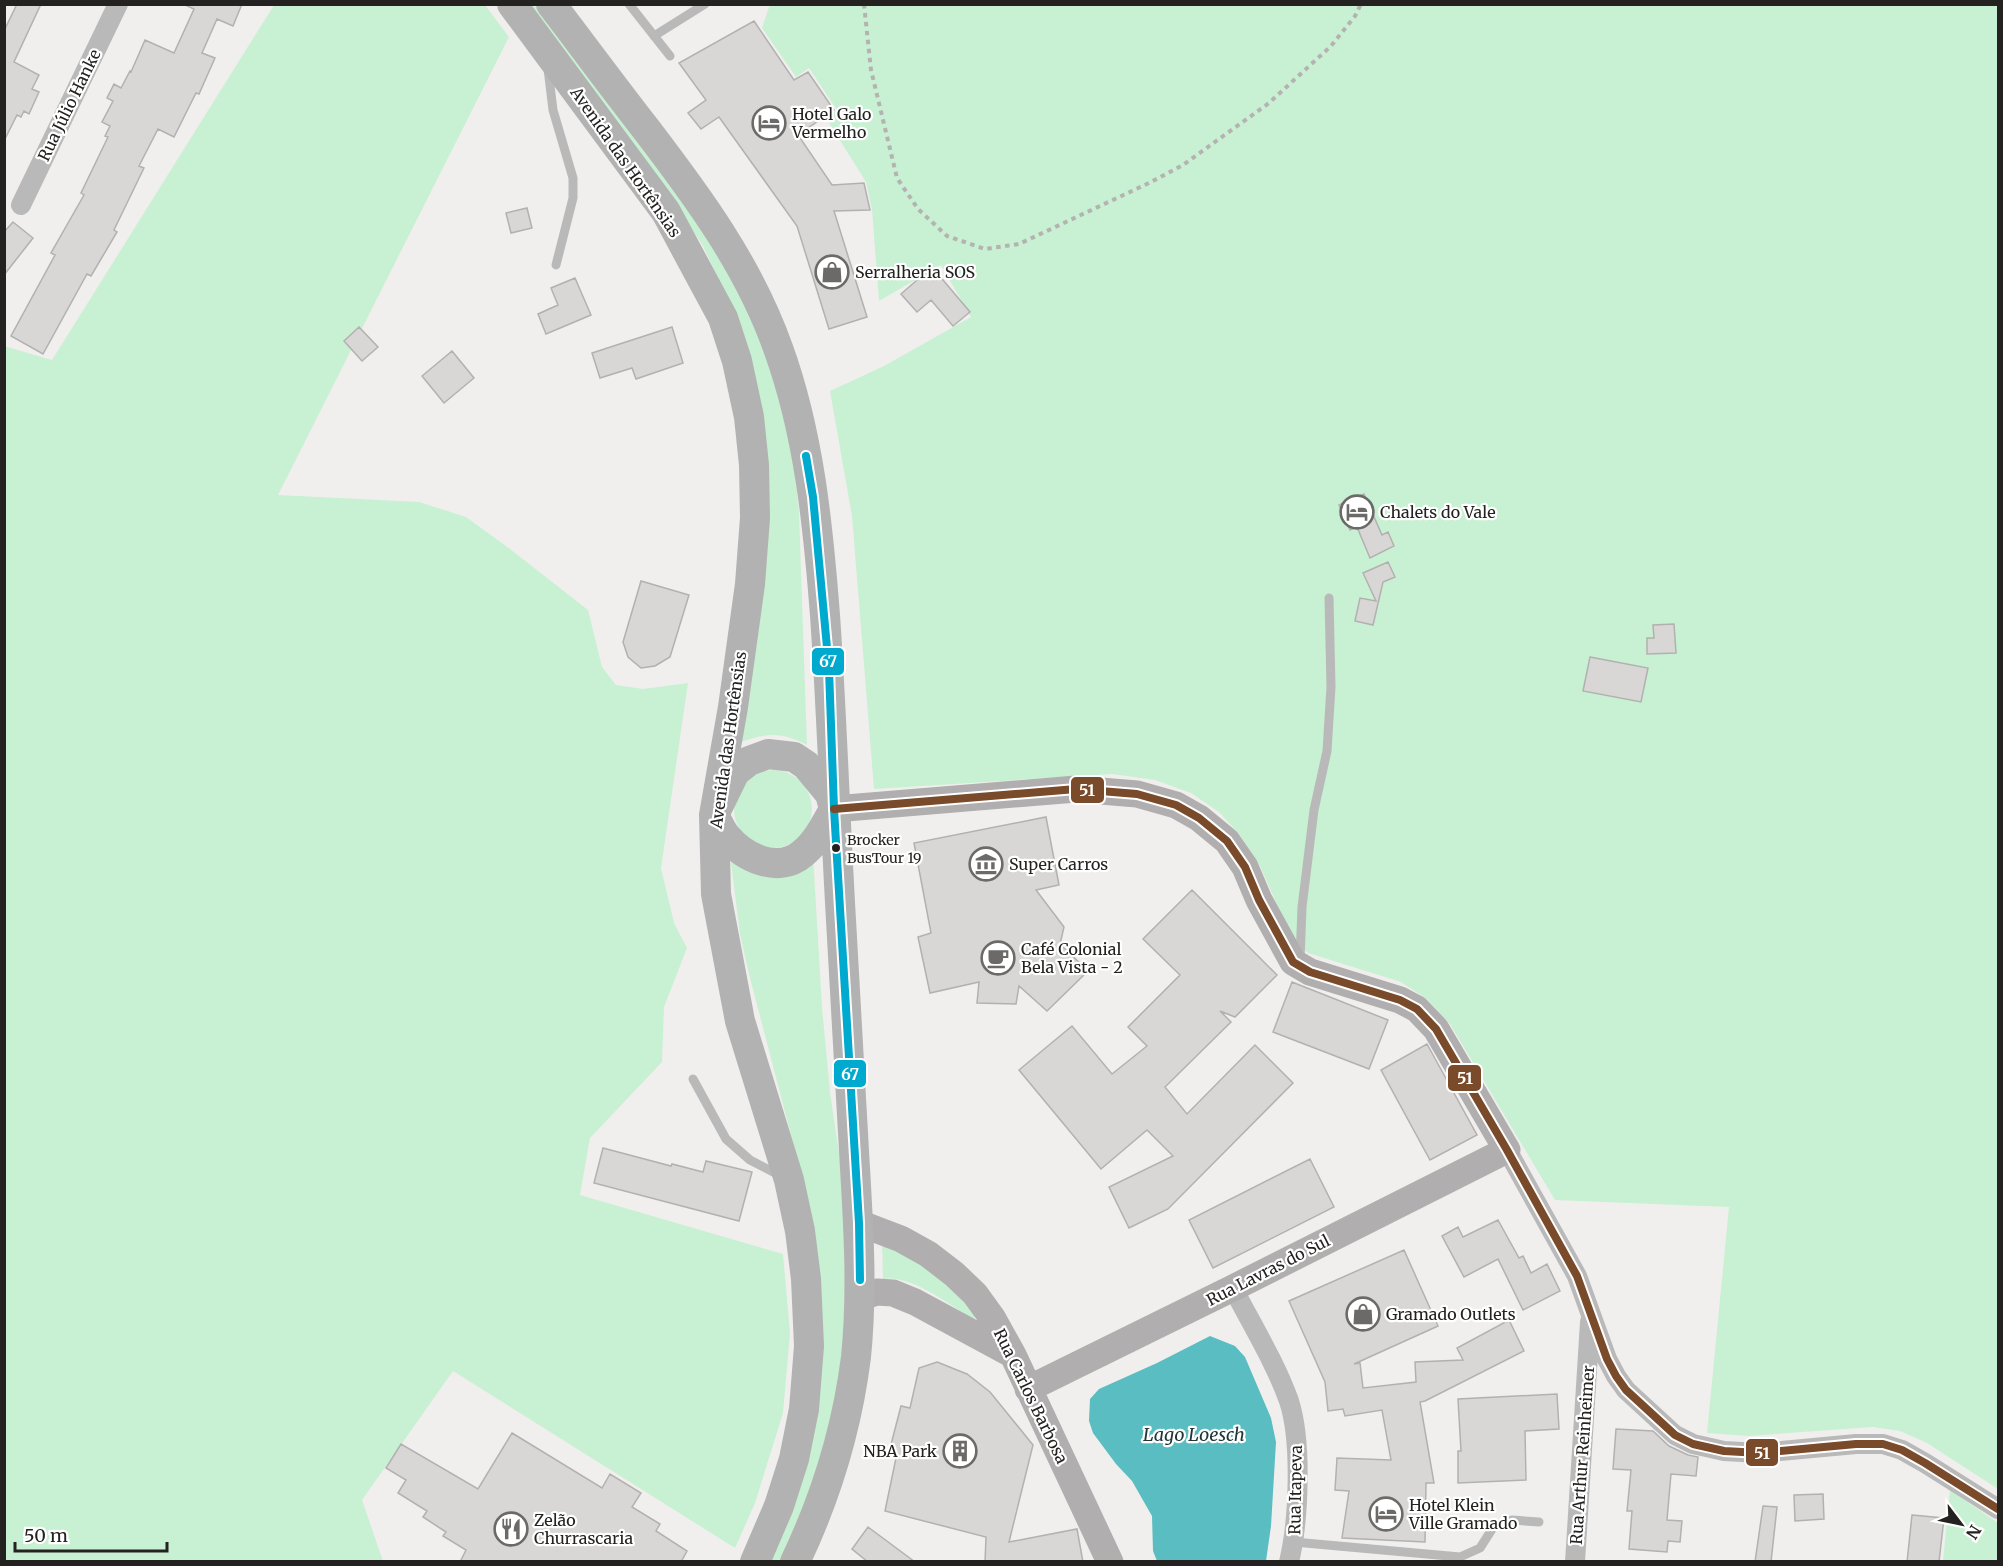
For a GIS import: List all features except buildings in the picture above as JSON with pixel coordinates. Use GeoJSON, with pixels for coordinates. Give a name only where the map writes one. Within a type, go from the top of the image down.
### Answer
{"type":"FeatureCollection","features":[{"type":"Feature","properties":{"kind":"main road","name":"Avenida das Hortênsias"},"geometry":{"type":"LineString","coordinates":[[512,4],[666,212],[723,318],[737,361],[748,417],[753,456],[755,518],[750,584],[733,707],[714,815],[716,894],[740,1021],[789,1180],[800,1231],[806,1279],[808,1347],[804,1409],[794,1459],[755,1562]]}},
{"type":"Feature","properties":{"kind":"main road","name":"Avenida das Hortênsias"},"geometry":{"type":"LineString","coordinates":[[551,4],[694,192],[754,293],[778,347],[804,443],[813,497],[829,669],[834,809],[859,1223],[860,1297],[856,1357],[846,1417],[827,1485],[795,1562]]}},
{"type":"Feature","properties":{"kind":"main road"},"geometry":{"type":"LineString","coordinates":[[768,754],[794,757],[806,765],[830,794],[834,809],[815,842],[803,854],[790,862],[772,864],[746,854],[732,843],[714,815],[735,772],[749,760],[768,754]]}},
{"type":"Feature","properties":{"kind":"street","name":"Rua Júlio Hanke"},"geometry":{"type":"LineString","coordinates":[[21,206],[118,4]]}},
{"type":"Feature","properties":{"kind":"street"},"geometry":{"type":"LineString","coordinates":[[834,809],[1076,789],[1137,794],[1176,806],[1199,818],[1227,841],[1245,867],[1259,900],[1293,962],[1301,968],[1400,1000],[1417,1009],[1436,1029],[1577,1276],[1607,1359],[1626,1390],[1675,1435],[1705,1448],[1760,1453],[1856,1443],[1883,1444],[1902,1450],[1998,1509]]}},
{"type":"Feature","properties":{"kind":"street","name":"Rua Lavras do Sul"},"geometry":{"type":"LineString","coordinates":[[1028,1389],[1507,1150]]}},
{"type":"Feature","properties":{"kind":"street","name":"Rua Carlos Barbosa"},"geometry":{"type":"LineString","coordinates":[[859,1223],[901,1239],[928,1254],[975,1294],[993,1319],[1013,1355],[1110,1562]]}},
{"type":"Feature","properties":{"kind":"street","name":"Rua Itapeva"},"geometry":{"type":"LineString","coordinates":[[1233,1288],[1290,1402],[1297,1440],[1297,1475],[1293,1542],[1289,1562]]}},
{"type":"Feature","properties":{"kind":"street"},"geometry":{"type":"LineString","coordinates":[[860,1297],[877,1292],[892,1293],[915,1302],[1013,1355]]}},
{"type":"Feature","properties":{"kind":"street","name":"Rua Arthur Reinheimer"},"geometry":{"type":"LineString","coordinates":[[1575,1562],[1591,1313]]}},
{"type":"Feature","properties":{"kind":"lane"},"geometry":{"type":"LineString","coordinates":[[629,4],[670,56]]}},
{"type":"Feature","properties":{"kind":"lane"},"geometry":{"type":"LineString","coordinates":[[654,36],[705,4]]}},
{"type":"Feature","properties":{"kind":"lane"},"geometry":{"type":"LineString","coordinates":[[545,50],[553,110],[573,178],[573,198],[556,265]]}},
{"type":"Feature","properties":{"kind":"lane"},"geometry":{"type":"LineString","coordinates":[[1301,968],[1302,907],[1314,810],[1327,751],[1331,687],[1329,598]]}},
{"type":"Feature","properties":{"kind":"lane"},"geometry":{"type":"LineString","coordinates":[[693,1079],[726,1139],[750,1160],[789,1180]]}},
{"type":"Feature","properties":{"kind":"lane"},"geometry":{"type":"LineString","coordinates":[[1293,1542],[1460,1557],[1480,1548],[1494,1526],[1512,1520],[1539,1522]]}},
{"type":"Feature","properties":{"kind":"path"},"geometry":{"type":"LineString","coordinates":[[864,4],[871,70],[897,178],[918,209],[947,236],[985,249],[1019,244],[1183,165],[1269,103],[1331,46],[1355,16],[1361,4]]}},
{"type":"Feature","properties":{"kind":"green space"},"geometry":{"type":"Polygon","coordinates":[[[770,4],[1998,5],[1998,1489],[1927,1443],[1900,1431],[1873,1427],[1748,1436],[1707,1433],[1729,1207],[1555,1200],[1450,1024],[1427,999],[1401,982],[1308,953],[1293,941],[1260,866],[1240,835],[1219,812],[1191,793],[1155,780],[1112,774],[874,789],[852,516],[830,391],[884,366],[971,317],[941,265],[879,301],[872,210],[866,182],[826,118],[837,110],[809,68],[796,77],[762,28],[770,4]]]}},
{"type":"Feature","properties":{"kind":"green space"},"geometry":{"type":"Polygon","coordinates":[[[274,5],[485,5],[509,37],[278,495],[419,502],[466,517],[588,610],[602,667],[616,685],[643,689],[688,683],[661,868],[674,923],[687,948],[664,1007],[662,1062],[590,1138],[580,1195],[783,1254],[790,1333],[783,1413],[755,1503],[735,1548],[453,1371],[362,1500],[383,1561],[5,1561],[4,346],[52,360],[274,5]]]}},
{"type":"Feature","properties":{"kind":"green space"},"geometry":{"type":"Polygon","coordinates":[[[529,6],[538,7],[656,160],[735,281],[769,357],[794,463],[799,513],[807,745],[789,737],[773,735],[738,743],[755,640],[735,314],[703,246],[678,208],[529,6]]]}},
{"type":"Feature","properties":{"kind":"green space"},"geometry":{"type":"Polygon","coordinates":[[[773,770],[788,773],[801,781],[809,794],[812,809],[809,824],[801,837],[788,845],[773,848],[758,845],[745,837],[737,824],[734,809],[737,794],[745,781],[758,773],[773,770]]]}},
{"type":"Feature","properties":{"kind":"green space"},"geometry":{"type":"Polygon","coordinates":[[[730,854],[813,855],[822,1007],[830,1092],[849,1240],[843,1363],[819,1469],[781,1561],[769,1561],[789,1519],[803,1181],[740,934],[730,854]]]}},
{"type":"Feature","properties":{"kind":"green space"},"geometry":{"type":"Polygon","coordinates":[[[882,1242],[899,1249],[977,1307],[974,1320],[918,1286],[906,1281],[883,1279],[882,1242]]]}},
{"type":"Feature","properties":{"kind":"green space"},"geometry":{"type":"Polygon","coordinates":[[[1950,1490],[1998,1523],[1998,1561],[1943,1561],[1950,1490]]]}},
{"type":"Feature","properties":{"kind":"water","name":"Lago Loesch"},"geometry":{"type":"Polygon","coordinates":[[[1210,1336],[1235,1346],[1245,1357],[1271,1418],[1276,1442],[1271,1526],[1266,1561],[1157,1561],[1153,1551],[1152,1516],[1132,1481],[1093,1433],[1089,1421],[1090,1399],[1099,1389],[1210,1336]]]}},
{"type":"Feature","properties":{"kind":"transit line","name":"67"},"geometry":{"type":"LineString","coordinates":[[806,456],[813,497],[829,669],[834,809],[859,1223],[860,1280]]}},
{"type":"Feature","properties":{"kind":"transit line","name":"51"},"geometry":{"type":"LineString","coordinates":[[834,809],[1076,789],[1137,794],[1176,805],[1199,818],[1227,841],[1245,867],[1259,900],[1293,962],[1310,972],[1400,1000],[1417,1009],[1436,1029],[1577,1276],[1607,1359],[1616,1376],[1626,1390],[1675,1435],[1693,1444],[1724,1451],[1760,1453],[1856,1444],[1883,1444],[1902,1450],[1998,1509]]}},
{"type":"Feature","properties":{"kind":"place","name":"Hotel Galo Vermelho"},"geometry":{"type":"Point","coordinates":[769,123]}},
{"type":"Feature","properties":{"kind":"place","name":"Serralheria SOS"},"geometry":{"type":"Point","coordinates":[832,272]}},
{"type":"Feature","properties":{"kind":"place","name":"Chalets do Vale"},"geometry":{"type":"Point","coordinates":[1357,512]}},
{"type":"Feature","properties":{"kind":"place","name":"Brocker BusTour 19"},"geometry":{"type":"Point","coordinates":[836,848]}},
{"type":"Feature","properties":{"kind":"place","name":"Super Carros"},"geometry":{"type":"Point","coordinates":[986,864]}},
{"type":"Feature","properties":{"kind":"place","name":"Café Colonial Bela Vista - 2"},"geometry":{"type":"Point","coordinates":[998,958]}},
{"type":"Feature","properties":{"kind":"place","name":"Gramado Outlets"},"geometry":{"type":"Point","coordinates":[1363,1314]}},
{"type":"Feature","properties":{"kind":"place","name":"NBA Park"},"geometry":{"type":"Point","coordinates":[960,1451]}},
{"type":"Feature","properties":{"kind":"place","name":"Hotel Klein Ville Gramado"},"geometry":{"type":"Point","coordinates":[1386,1514]}},
{"type":"Feature","properties":{"kind":"place","name":"Zelão Churrascaria"},"geometry":{"type":"Point","coordinates":[511,1529]}}]}
